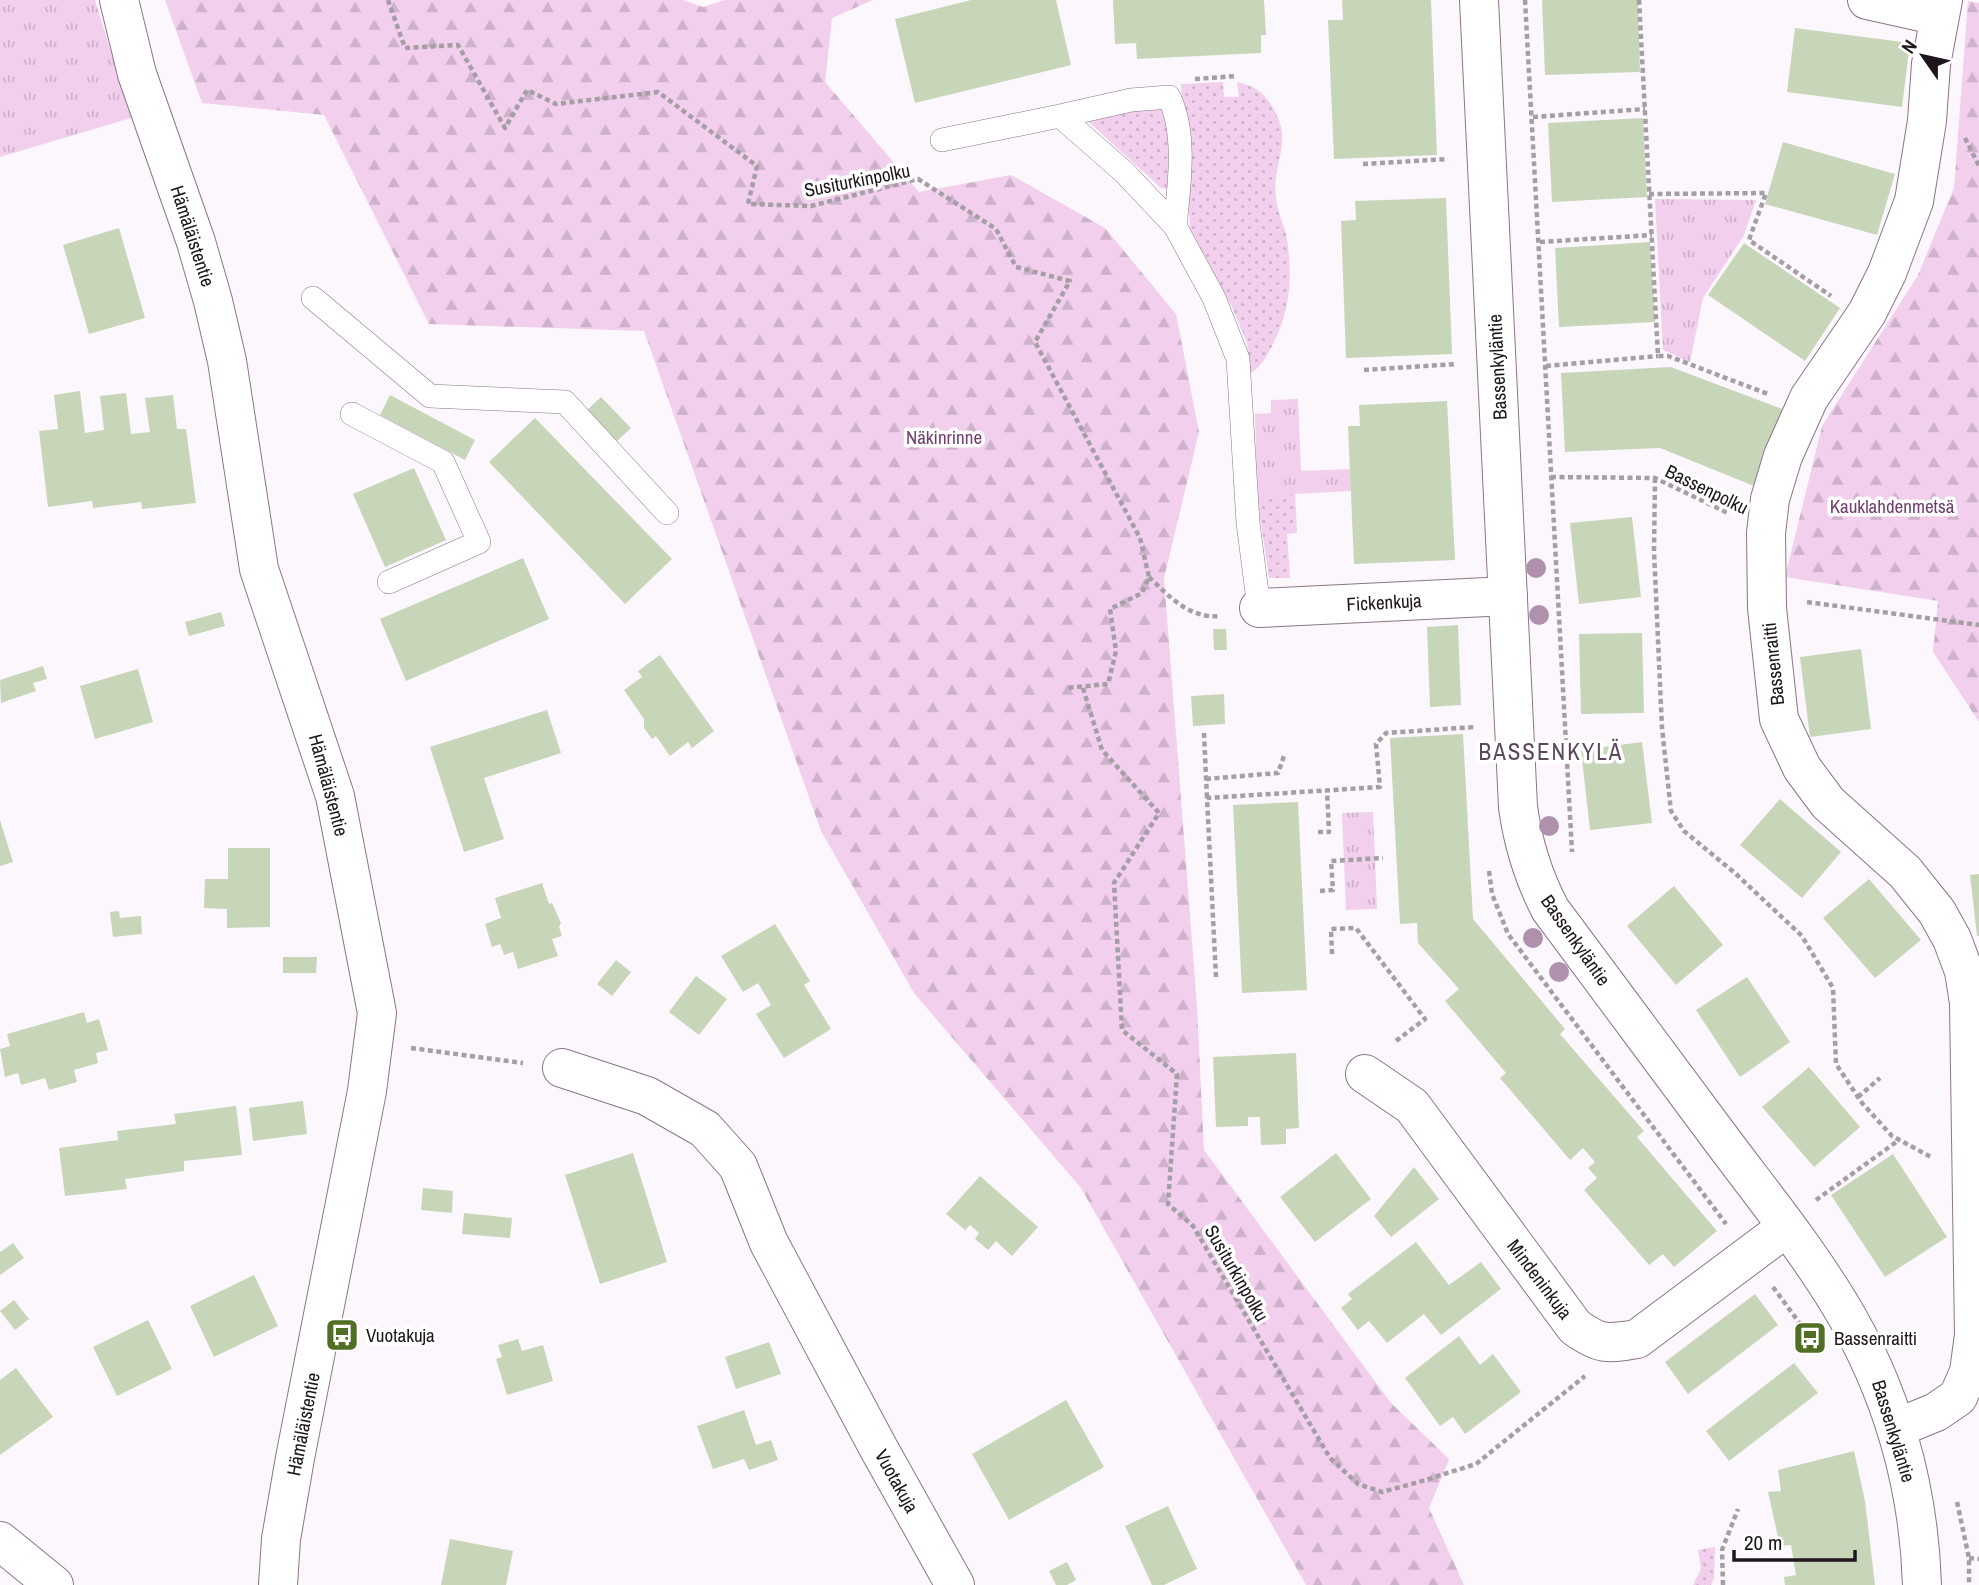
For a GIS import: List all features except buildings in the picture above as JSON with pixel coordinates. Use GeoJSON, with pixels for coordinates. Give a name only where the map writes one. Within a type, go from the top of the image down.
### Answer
{"type":"FeatureCollection","features":[{"type":"Feature","properties":{"kind":"street","name":"Hämäläistentie"},"geometry":{"type":"LineString","coordinates":[[119,0],[137,74],[214,301],[227,361],[259,569],[335,796],[377,1013],[367,1091],[295,1458],[281,1539],[278,1585]]}},
{"type":"Feature","properties":{"kind":"street","name":"Bassenkyläntie"},"geometry":{"type":"LineString","coordinates":[[1479,0],[1518,807],[1523,840],[1535,878],[1550,909],[1800,1215],[1839,1304],[1876,1373],[1897,1428],[1913,1492],[1922,1585]]}},
{"type":"Feature","properties":{"kind":"street"},"geometry":{"type":"LineString","coordinates":[[1867,0],[1941,8]]}},
{"type":"Feature","properties":{"kind":"street","name":"Bassenraitti"},"geometry":{"type":"LineString","coordinates":[[1897,1428],[1936,1412],[1958,1397],[1969,1372],[1974,1335],[1969,1003],[1964,971],[1952,939],[1937,912],[1905,872],[1828,803],[1802,768],[1779,719],[1770,649],[1766,533],[1773,488],[1783,456],[1804,408],[1867,313],[1887,273],[1914,201],[1927,121],[1931,64],[1941,8]]}},
{"type":"Feature","properties":{"kind":"street","name":"Fickenkuja"},"geometry":{"type":"LineString","coordinates":[[1259,608],[1508,596]]}},
{"type":"Feature","properties":{"kind":"street","name":"Vuotakuja"},"geometry":{"type":"LineString","coordinates":[[562,1068],[658,1102],[705,1129],[738,1166],[769,1243],[955,1585]]}},
{"type":"Feature","properties":{"kind":"street","name":"Mindeninkuja"},"geometry":{"type":"LineString","coordinates":[[1365,1074],[1412,1106],[1575,1327],[1594,1340],[1612,1343]]}},
{"type":"Feature","properties":{"kind":"street"},"geometry":{"type":"LineString","coordinates":[[1612,1343],[1637,1339],[1800,1215]]}},
{"type":"Feature","properties":{"kind":"street"},"geometry":{"type":"LineString","coordinates":[[0,1541],[54,1585]]}},
{"type":"Feature","properties":{"kind":"lane"},"geometry":{"type":"LineString","coordinates":[[942,140],[1131,100],[1169,97],[1175,110],[1181,170],[1175,226]]}},
{"type":"Feature","properties":{"kind":"lane"},"geometry":{"type":"LineString","coordinates":[[1060,116],[1124,172],[1175,226],[1214,298],[1238,359],[1248,523],[1259,608]]}},
{"type":"Feature","properties":{"kind":"lane"},"geometry":{"type":"LineString","coordinates":[[313,298],[430,396],[565,402],[667,513]]}},
{"type":"Feature","properties":{"kind":"lane"},"geometry":{"type":"LineString","coordinates":[[352,414],[443,462],[479,542],[388,582]]}},
{"type":"Feature","properties":{"kind":"path","name":"Susiturkinpolku"},"geometry":{"type":"LineString","coordinates":[[388,0],[405,48],[458,45],[505,128],[527,90],[555,104],[658,92],[757,166],[748,204],[811,206],[918,179],[996,229],[1016,267],[1070,281],[1035,342],[1140,538],[1149,577]]}},
{"type":"Feature","properties":{"kind":"path"},"geometry":{"type":"LineString","coordinates":[[1525,0],[1574,862]]}},
{"type":"Feature","properties":{"kind":"path"},"geometry":{"type":"LineString","coordinates":[[1639,0],[1658,356]]}},
{"type":"Feature","properties":{"kind":"path"},"geometry":{"type":"LineString","coordinates":[[1182,80],[1236,76]]}},
{"type":"Feature","properties":{"kind":"path"},"geometry":{"type":"LineString","coordinates":[[1533,117],[1645,109]]}},
{"type":"Feature","properties":{"kind":"path"},"geometry":{"type":"LineString","coordinates":[[1363,164],[1452,159]]}},
{"type":"Feature","properties":{"kind":"path"},"geometry":{"type":"LineString","coordinates":[[1649,194],[1766,193],[1749,240],[1836,300]]}},
{"type":"Feature","properties":{"kind":"path"},"geometry":{"type":"LineString","coordinates":[[1539,242],[1652,235]]}},
{"type":"Feature","properties":{"kind":"path"},"geometry":{"type":"LineString","coordinates":[[1546,366],[1668,356],[1804,408]]}},
{"type":"Feature","properties":{"kind":"path"},"geometry":{"type":"LineString","coordinates":[[1364,370],[1464,363]]}},
{"type":"Feature","properties":{"kind":"path","name":"Bassenpolku"},"geometry":{"type":"LineString","coordinates":[[1551,477],[1656,478],[1766,533]]}},
{"type":"Feature","properties":{"kind":"path"},"geometry":{"type":"LineString","coordinates":[[1656,478],[1654,551],[1662,728],[1671,811],[1684,831],[1736,874],[1802,936],[1833,988],[1836,1064],[1858,1097],[1892,1136],[1932,1158],[1972,1157]]}},
{"type":"Feature","properties":{"kind":"path"},"geometry":{"type":"LineString","coordinates":[[1066,688],[1108,684],[1116,651],[1110,609],[1142,593],[1149,577],[1184,608],[1200,617],[1259,608]]}},
{"type":"Feature","properties":{"kind":"path"},"geometry":{"type":"LineString","coordinates":[[1768,596],[1979,625]]}},
{"type":"Feature","properties":{"kind":"path","name":"Susiturkinpolku"},"geometry":{"type":"LineString","coordinates":[[1083,688],[1102,750],[1159,813],[1114,883],[1122,1030],[1177,1074],[1168,1204],[1193,1226],[1329,1458],[1358,1484],[1382,1492],[1476,1464],[1580,1382],[1612,1343]]}},
{"type":"Feature","properties":{"kind":"path"},"geometry":{"type":"LineString","coordinates":[[1207,798],[1380,787],[1376,744],[1387,733],[1479,727]]}},
{"type":"Feature","properties":{"kind":"path"},"geometry":{"type":"LineString","coordinates":[[1204,733],[1216,977]]}},
{"type":"Feature","properties":{"kind":"path"},"geometry":{"type":"LineString","coordinates":[[1206,779],[1278,773],[1285,752]]}},
{"type":"Feature","properties":{"kind":"path"},"geometry":{"type":"LineString","coordinates":[[1318,832],[1329,832],[1327,790]]}},
{"type":"Feature","properties":{"kind":"path"},"geometry":{"type":"LineString","coordinates":[[1320,891],[1333,890],[1331,861],[1383,858]]}},
{"type":"Feature","properties":{"kind":"path"},"geometry":{"type":"LineString","coordinates":[[1488,862],[1492,894],[1508,934],[1810,1338]]}},
{"type":"Feature","properties":{"kind":"path"},"geometry":{"type":"LineString","coordinates":[[1332,954],[1331,929],[1356,928],[1425,1019],[1396,1041]]}},
{"type":"Feature","properties":{"kind":"path"},"geometry":{"type":"LineString","coordinates":[[373,1047],[397,1046],[562,1068]]}},
{"type":"Feature","properties":{"kind":"path"},"geometry":{"type":"LineString","coordinates":[[1858,1097],[1880,1078]]}},
{"type":"Feature","properties":{"kind":"path"},"geometry":{"type":"LineString","coordinates":[[1800,1215],[1899,1140]]}},
{"type":"Feature","properties":{"kind":"path"},"geometry":{"type":"LineString","coordinates":[[1723,1585],[1723,1550],[1738,1509]]}},
{"type":"Feature","properties":{"kind":"path"},"geometry":{"type":"LineString","coordinates":[[1969,1558],[1979,1559]]}},
{"type":"Feature","properties":{"kind":"green space"},"geometry":{"type":"Polygon","coordinates":[[[0,0],[95,0],[131,118],[0,157],[0,0]]]}},
{"type":"Feature","properties":{"kind":"green space","name":"Näkinrinne"},"geometry":{"type":"Polygon","coordinates":[[[165,0],[683,0],[703,7],[725,0],[873,0],[832,18],[825,82],[919,192],[1011,175],[1105,228],[1176,314],[1199,432],[1164,578],[1197,1007],[1204,1150],[1391,1403],[1449,1459],[1429,1508],[1464,1585],[1306,1585],[1081,1188],[914,993],[821,831],[644,331],[429,324],[324,115],[202,103],[165,0]]]}},
{"type":"Feature","properties":{"kind":"green space","name":"Kauklahdenmetsä"},"geometry":{"type":"Polygon","coordinates":[[[1968,1],[1979,3],[1979,722],[1933,652],[1938,601],[1785,577],[1822,426],[1918,275],[1954,188],[1968,1]]]}},
{"type":"Feature","properties":{"kind":"green space"},"geometry":{"type":"Polygon","coordinates":[[[1223,82],[1224,97],[1239,97],[1237,82],[1261,92],[1271,105],[1282,130],[1275,185],[1288,248],[1289,291],[1284,318],[1273,344],[1261,365],[1250,374],[1247,343],[1232,307],[1190,228],[1181,84],[1223,82]]]}},
{"type":"Feature","properties":{"kind":"green space"},"geometry":{"type":"Polygon","coordinates":[[[1158,103],[1166,109],[1172,182],[1167,189],[1161,188],[1089,122],[1090,112],[1158,103]]]}},
{"type":"Feature","properties":{"kind":"green space"},"geometry":{"type":"Polygon","coordinates":[[[1655,199],[1756,200],[1744,235],[1703,298],[1690,362],[1663,350],[1655,199]]]}},
{"type":"Feature","properties":{"kind":"green space"},"geometry":{"type":"Polygon","coordinates":[[[1298,399],[1301,471],[1350,469],[1351,491],[1257,496],[1255,414],[1271,413],[1271,400],[1298,399]]]}},
{"type":"Feature","properties":{"kind":"green space"},"geometry":{"type":"Polygon","coordinates":[[[1295,493],[1297,533],[1287,534],[1290,578],[1269,578],[1257,496],[1295,493]]]}},
{"type":"Feature","properties":{"kind":"green space"},"geometry":{"type":"Polygon","coordinates":[[[1373,812],[1377,909],[1346,910],[1342,813],[1373,812]]]}},
{"type":"Feature","properties":{"kind":"green space"},"geometry":{"type":"Polygon","coordinates":[[[1715,1547],[1714,1578],[1711,1585],[1693,1585],[1701,1569],[1698,1550],[1715,1547]]]}},
{"type":"Feature","properties":{"kind":"place","name":"Vuotakuja"},"geometry":{"type":"Point","coordinates":[342,1335]}},
{"type":"Feature","properties":{"kind":"place","name":"Bassenraitti"},"geometry":{"type":"Point","coordinates":[1810,1338]}},
{"type":"Feature","properties":{"kind":"district","name":"BASSENKYLÄ"},"geometry":{"type":"Point","coordinates":[1551,751]}}]}
